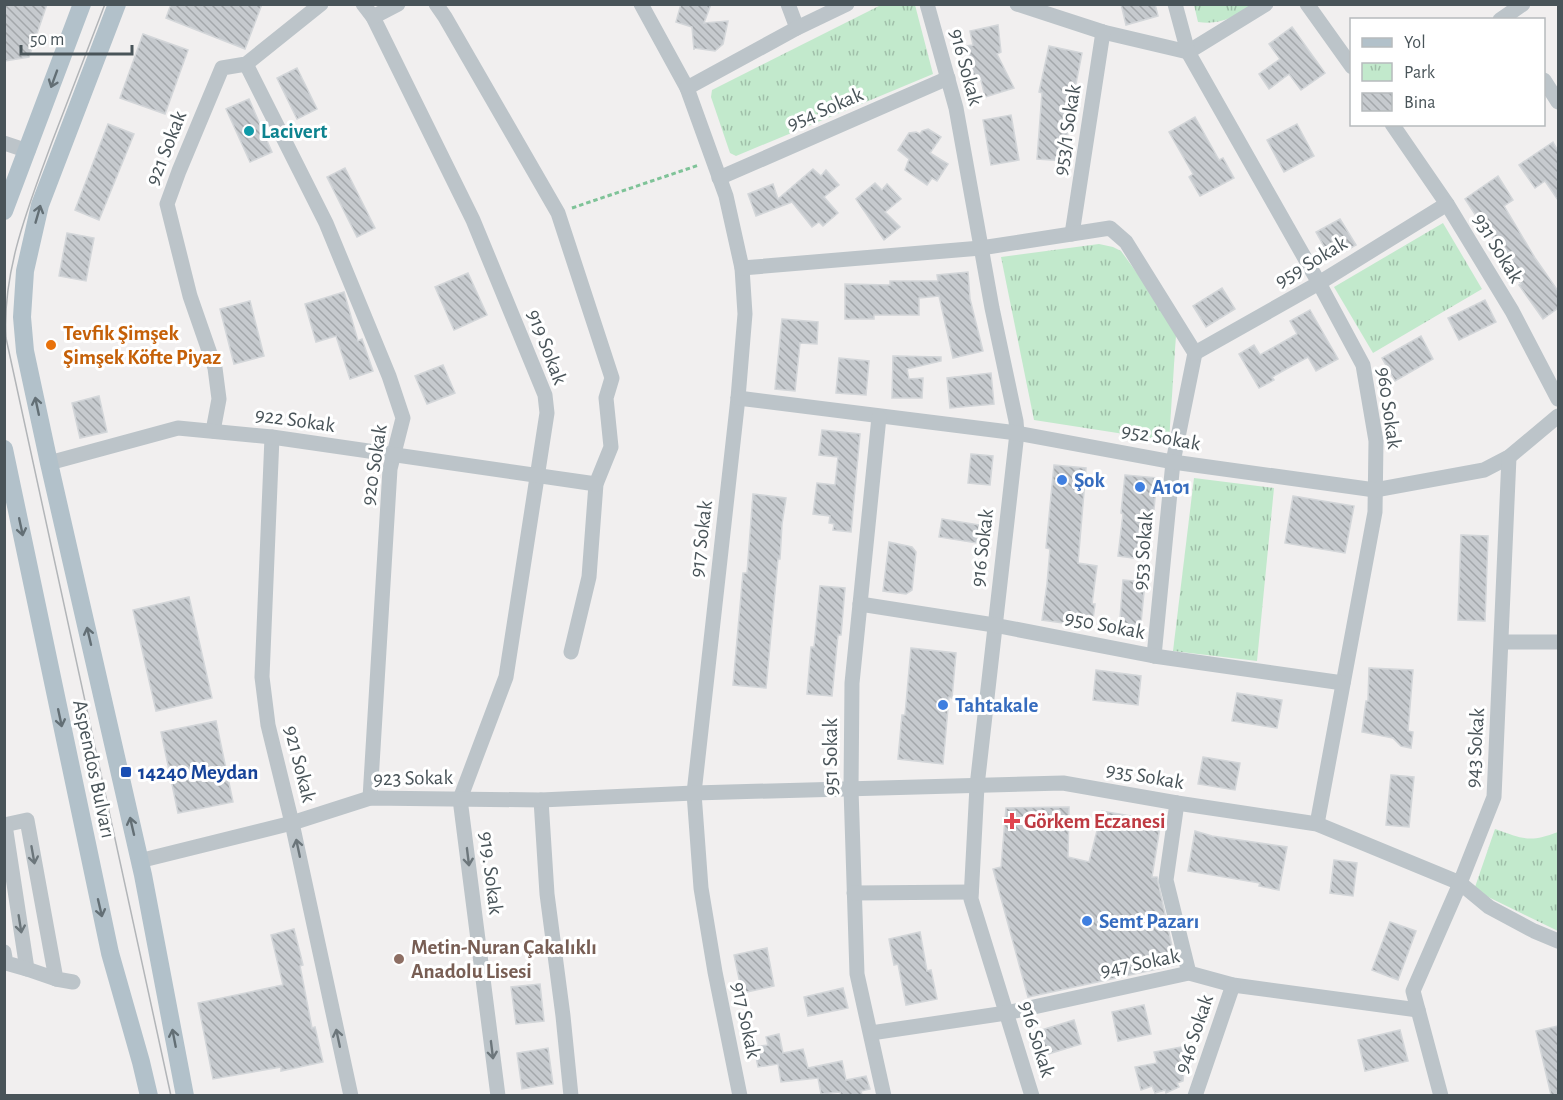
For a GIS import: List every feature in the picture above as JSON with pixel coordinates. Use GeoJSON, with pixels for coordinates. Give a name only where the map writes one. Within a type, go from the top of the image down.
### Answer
{"type":"FeatureCollection","features":[{"type":"Feature","properties":{"kind":"main road"},"geometry":{"type":"LineString","coordinates":[[4,211],[82,4]]}},
{"type":"Feature","properties":{"kind":"main road","name":"Aspendos Bulvarı"},"geometry":{"type":"LineString","coordinates":[[117,4],[40,205],[25,271],[22,317],[25,351],[139,861],[185,1095]]}},
{"type":"Feature","properties":{"kind":"main road","name":"Aspendos Bulvarı"},"geometry":{"type":"LineString","coordinates":[[4,449],[110,953],[149,1095]]}},
{"type":"Feature","properties":{"kind":"street","name":"921 Sokak"},"geometry":{"type":"LineString","coordinates":[[213,431],[219,399],[215,368],[190,296],[167,204],[178,171],[222,68],[246,64],[321,4]]}},
{"type":"Feature","properties":{"kind":"street","name":"919 Sokak"},"geometry":{"type":"LineString","coordinates":[[363,4],[373,17],[473,220],[545,395],[547,413],[506,677],[460,799]]}},
{"type":"Feature","properties":{"kind":"street"},"geometry":{"type":"LineString","coordinates":[[373,17],[398,4]]}},
{"type":"Feature","properties":{"kind":"street"},"geometry":{"type":"LineString","coordinates":[[436,4],[446,17],[558,213],[612,378],[606,398],[611,447],[596,484],[589,577],[571,652]]}},
{"type":"Feature","properties":{"kind":"street","name":"917 Sokak"},"geometry":{"type":"LineString","coordinates":[[641,4],[687,88],[726,196],[742,268],[745,314],[738,398],[694,793],[701,888],[740,1095]]}},
{"type":"Feature","properties":{"kind":"street"},"geometry":{"type":"LineString","coordinates":[[788,4],[797,28]]}},
{"type":"Feature","properties":{"kind":"street"},"geometry":{"type":"LineString","coordinates":[[687,88],[797,28],[847,4]]}},
{"type":"Feature","properties":{"kind":"street","name":"916 Sokak"},"geometry":{"type":"LineString","coordinates":[[927,4],[956,108],[981,248],[1016,421],[1017,433],[977,786],[971,899],[1032,1095]]}},
{"type":"Feature","properties":{"kind":"street","name":"960 Sokak"},"geometry":{"type":"LineString","coordinates":[[1175,4],[1188,52],[1363,365],[1376,441],[1375,512],[1317,824]]}},
{"type":"Feature","properties":{"kind":"street"},"geometry":{"type":"LineString","coordinates":[[1021,5],[1103,32],[1188,52],[1266,4]]}},
{"type":"Feature","properties":{"kind":"street"},"geometry":{"type":"LineString","coordinates":[[1306,4],[1350,64]]}},
{"type":"Feature","properties":{"kind":"street"},"geometry":{"type":"LineString","coordinates":[[1492,4],[1500,18]]}},
{"type":"Feature","properties":{"kind":"street"},"geometry":{"type":"LineString","coordinates":[[1502,18],[1523,4]]}},
{"type":"Feature","properties":{"kind":"street","name":"953/1 Sokak"},"geometry":{"type":"LineString","coordinates":[[1072,234],[1103,32]]}},
{"type":"Feature","properties":{"kind":"street","name":"920 Sokak"},"geometry":{"type":"LineString","coordinates":[[246,64],[326,223],[389,376],[403,418],[390,469],[370,798]]}},
{"type":"Feature","properties":{"kind":"street","name":"954 Sokak"},"geometry":{"type":"LineString","coordinates":[[719,178],[948,78]]}},
{"type":"Feature","properties":{"kind":"street"},"geometry":{"type":"LineString","coordinates":[[1545,82],[1558,102]]}},
{"type":"Feature","properties":{"kind":"street","name":"931 Sokak"},"geometry":{"type":"LineString","coordinates":[[1393,126],[1447,204],[1512,311],[1558,399]]}},
{"type":"Feature","properties":{"kind":"street"},"geometry":{"type":"LineString","coordinates":[[4,143],[28,151]]}},
{"type":"Feature","properties":{"kind":"street","name":"959 Sokak"},"geometry":{"type":"LineString","coordinates":[[1195,353],[1319,283],[1447,204]]}},
{"type":"Feature","properties":{"kind":"street"},"geometry":{"type":"LineString","coordinates":[[742,268],[981,248],[1110,228],[1126,242],[1195,353]]}},
{"type":"Feature","properties":{"kind":"street","name":"953 Sokak"},"geometry":{"type":"LineString","coordinates":[[1154,656],[1173,462],[1195,353]]}},
{"type":"Feature","properties":{"kind":"street","name":"952 Sokak"},"geometry":{"type":"LineString","coordinates":[[738,398],[1017,433],[1173,462],[1375,490],[1484,470],[1509,457],[1558,416]]}},
{"type":"Feature","properties":{"kind":"street","name":"951 Sokak"},"geometry":{"type":"LineString","coordinates":[[879,417],[852,683],[851,789],[857,974],[884,1095]]}},
{"type":"Feature","properties":{"kind":"street","name":"922 Sokak"},"geometry":{"type":"LineString","coordinates":[[50,463],[178,428],[272,437],[596,484]]}},
{"type":"Feature","properties":{"kind":"street","name":"921 Sokak"},"geometry":{"type":"LineString","coordinates":[[272,437],[262,677],[268,725],[351,1095]]}},
{"type":"Feature","properties":{"kind":"street","name":"943 Sokak"},"geometry":{"type":"LineString","coordinates":[[1442,1095],[1413,991],[1494,797],[1509,457]]}},
{"type":"Feature","properties":{"kind":"street","name":"950 Sokak"},"geometry":{"type":"LineString","coordinates":[[860,604],[994,625],[1154,656],[1343,683]]}},
{"type":"Feature","properties":{"kind":"street"},"geometry":{"type":"LineString","coordinates":[[1502,642],[1558,642]]}},
{"type":"Feature","properties":{"kind":"street","name":"935 Sokak"},"geometry":{"type":"LineString","coordinates":[[694,793],[1063,783],[1317,824],[1460,883],[1489,907],[1558,941]]}},
{"type":"Feature","properties":{"kind":"street","name":"923 Sokak"},"geometry":{"type":"LineString","coordinates":[[139,861],[292,824],[370,798],[541,800],[694,793]]}},
{"type":"Feature","properties":{"kind":"street","name":"919. Sokak"},"geometry":{"type":"LineString","coordinates":[[460,799],[498,1095]]}},
{"type":"Feature","properties":{"kind":"street"},"geometry":{"type":"LineString","coordinates":[[541,800],[547,894],[571,1095]]}},
{"type":"Feature","properties":{"kind":"street"},"geometry":{"type":"LineString","coordinates":[[1177,803],[1166,880],[1189,973]]}},
{"type":"Feature","properties":{"kind":"street"},"geometry":{"type":"LineString","coordinates":[[27,969],[5,825],[27,820],[56,979]]}},
{"type":"Feature","properties":{"kind":"street"},"geometry":{"type":"LineString","coordinates":[[854,893],[971,892]]}},
{"type":"Feature","properties":{"kind":"street"},"geometry":{"type":"LineString","coordinates":[[5,959],[56,979],[73,982]]}},
{"type":"Feature","properties":{"kind":"street","name":"947 Sokak"},"geometry":{"type":"LineString","coordinates":[[871,1033],[1006,1013],[1189,973],[1233,985],[1418,1010]]}},
{"type":"Feature","properties":{"kind":"street","name":"946 Sokak"},"geometry":{"type":"LineString","coordinates":[[1195,1095],[1233,985]]}},
{"type":"Feature","properties":{"kind":"path"},"geometry":{"type":"LineString","coordinates":[[558,213],[712,161]]}},
{"type":"Feature","properties":{"kind":"green space"},"geometry":{"type":"Polygon","coordinates":[[[881,5],[915,5],[933,74],[736,156],[730,153],[711,97],[712,90],[881,5]]]}},
{"type":"Feature","properties":{"kind":"green space"},"geometry":{"type":"Polygon","coordinates":[[[1194,5],[1253,5],[1227,19],[1206,23],[1198,22],[1194,5]]]}},
{"type":"Feature","properties":{"kind":"green space"},"geometry":{"type":"Polygon","coordinates":[[[1443,223],[1482,289],[1373,353],[1334,287],[1443,223]]]}},
{"type":"Feature","properties":{"kind":"green space"},"geometry":{"type":"Polygon","coordinates":[[[1099,244],[1121,251],[1150,291],[1176,335],[1169,441],[1034,420],[1001,257],[1099,244]]]}},
{"type":"Feature","properties":{"kind":"green space"},"geometry":{"type":"Polygon","coordinates":[[[1194,478],[1274,488],[1257,661],[1173,651],[1194,478]]]}},
{"type":"Feature","properties":{"kind":"green space"},"geometry":{"type":"Polygon","coordinates":[[[1495,829],[1533,839],[1558,832],[1558,931],[1474,890],[1495,829]]]}},
{"type":"Feature","properties":{"kind":"building"},"geometry":{"type":"Polygon","coordinates":[[[4,4],[47,4],[29,57],[4,61],[4,4]]]}},
{"type":"Feature","properties":{"kind":"building"},"geometry":{"type":"Polygon","coordinates":[[[171,4],[262,4],[245,49],[166,18],[171,4]]]}},
{"type":"Feature","properties":{"kind":"building"},"geometry":{"type":"Polygon","coordinates":[[[681,4],[711,4],[704,23],[728,21],[723,44],[715,51],[694,48],[694,50],[692,27],[676,22],[681,4]]]}},
{"type":"Feature","properties":{"kind":"building"},"geometry":{"type":"Polygon","coordinates":[[[1121,4],[1155,4],[1158,16],[1126,25],[1121,4]]]}},
{"type":"Feature","properties":{"kind":"building"},"geometry":{"type":"Polygon","coordinates":[[[998,25],[1001,52],[997,54],[1014,88],[985,97],[981,80],[974,82],[966,46],[973,45],[970,31],[998,25]]]}},
{"type":"Feature","properties":{"kind":"building"},"geometry":{"type":"Polygon","coordinates":[[[1292,27],[1325,73],[1301,90],[1289,74],[1269,89],[1259,74],[1280,59],[1269,44],[1292,27]]]}},
{"type":"Feature","properties":{"kind":"building"},"geometry":{"type":"Polygon","coordinates":[[[143,34],[188,50],[165,114],[120,98],[143,34]]]}},
{"type":"Feature","properties":{"kind":"building"},"geometry":{"type":"Polygon","coordinates":[[[1049,46],[1082,53],[1073,99],[1070,99],[1066,161],[1037,159],[1042,93],[1039,92],[1049,46]]]}},
{"type":"Feature","properties":{"kind":"building"},"geometry":{"type":"Polygon","coordinates":[[[297,68],[317,109],[297,119],[277,78],[297,68]]]}},
{"type":"Feature","properties":{"kind":"building","name":"Lacivert"},"geometry":{"type":"Polygon","coordinates":[[[249,99],[272,152],[250,162],[226,109],[249,99]]]}},
{"type":"Feature","properties":{"kind":"building"},"geometry":{"type":"Polygon","coordinates":[[[1011,115],[1019,160],[991,165],[983,120],[1011,115]]]}},
{"type":"Feature","properties":{"kind":"building"},"geometry":{"type":"Polygon","coordinates":[[[1195,117],[1219,160],[1223,158],[1234,178],[1200,196],[1189,177],[1193,174],[1169,132],[1195,117]]]}},
{"type":"Feature","properties":{"kind":"building"},"geometry":{"type":"Polygon","coordinates":[[[108,124],[134,134],[99,220],[75,210],[108,124]]]}},
{"type":"Feature","properties":{"kind":"building"},"geometry":{"type":"Polygon","coordinates":[[[1297,124],[1314,156],[1284,172],[1267,140],[1297,124]]]}},
{"type":"Feature","properties":{"kind":"building"},"geometry":{"type":"Polygon","coordinates":[[[928,129],[941,137],[930,153],[948,164],[937,181],[932,178],[927,185],[905,170],[909,159],[898,150],[909,133],[920,134],[928,129]]]}},
{"type":"Feature","properties":{"kind":"building"},"geometry":{"type":"Polygon","coordinates":[[[1553,142],[1558,151],[1558,200],[1545,181],[1535,188],[1519,165],[1553,142]]]}},
{"type":"Feature","properties":{"kind":"building"},"geometry":{"type":"Polygon","coordinates":[[[345,168],[375,228],[357,237],[327,177],[345,168]]]}},
{"type":"Feature","properties":{"kind":"building"},"geometry":{"type":"Polygon","coordinates":[[[813,169],[821,176],[826,170],[839,185],[824,197],[838,213],[823,226],[819,222],[812,227],[792,202],[756,216],[748,194],[773,184],[778,199],[813,169]]]}},
{"type":"Feature","properties":{"kind":"building"},"geometry":{"type":"Polygon","coordinates":[[[1498,176],[1513,200],[1504,206],[1558,291],[1558,308],[1543,319],[1519,285],[1521,284],[1482,221],[1480,222],[1465,199],[1498,176]]]}},
{"type":"Feature","properties":{"kind":"building"},"geometry":{"type":"Polygon","coordinates":[[[875,183],[882,190],[887,184],[901,199],[885,212],[900,227],[884,240],[856,199],[875,183]]]}},
{"type":"Feature","properties":{"kind":"building"},"geometry":{"type":"Polygon","coordinates":[[[1340,219],[1356,245],[1331,259],[1316,232],[1340,219]]]}},
{"type":"Feature","properties":{"kind":"building"},"geometry":{"type":"Polygon","coordinates":[[[67,233],[94,238],[86,281],[59,276],[67,233]]]}},
{"type":"Feature","properties":{"kind":"building"},"geometry":{"type":"Polygon","coordinates":[[[968,272],[970,299],[983,351],[953,358],[939,296],[919,298],[919,315],[874,315],[874,319],[845,319],[845,284],[890,285],[890,281],[938,281],[937,275],[968,272]]]}},
{"type":"Feature","properties":{"kind":"building"},"geometry":{"type":"Polygon","coordinates":[[[468,273],[487,315],[454,330],[435,287],[468,273]]]}},
{"type":"Feature","properties":{"kind":"building"},"geometry":{"type":"Polygon","coordinates":[[[1222,288],[1235,309],[1206,327],[1193,306],[1222,288]]]}},
{"type":"Feature","properties":{"kind":"building"},"geometry":{"type":"Polygon","coordinates":[[[344,292],[358,341],[362,339],[373,371],[350,379],[336,336],[316,342],[305,304],[344,292]]]}},
{"type":"Feature","properties":{"kind":"building"},"geometry":{"type":"Polygon","coordinates":[[[1485,300],[1496,322],[1459,340],[1448,318],[1485,300]]]}},
{"type":"Feature","properties":{"kind":"building"},"geometry":{"type":"Polygon","coordinates":[[[250,301],[264,356],[234,364],[220,309],[250,301]]]}},
{"type":"Feature","properties":{"kind":"building"},"geometry":{"type":"Polygon","coordinates":[[[1310,310],[1338,359],[1316,371],[1308,357],[1272,377],[1274,380],[1259,388],[1239,354],[1254,345],[1260,355],[1297,334],[1290,321],[1310,310]]]}},
{"type":"Feature","properties":{"kind":"building"},"geometry":{"type":"Polygon","coordinates":[[[782,319],[818,322],[817,344],[800,343],[795,391],[775,389],[782,319]]]}},
{"type":"Feature","properties":{"kind":"building"},"geometry":{"type":"Polygon","coordinates":[[[1421,336],[1433,359],[1395,381],[1382,358],[1421,336]]]}},
{"type":"Feature","properties":{"kind":"building"},"geometry":{"type":"Polygon","coordinates":[[[893,356],[941,357],[941,361],[907,369],[909,379],[923,378],[922,398],[892,398],[893,356]]]}},
{"type":"Feature","properties":{"kind":"building"},"geometry":{"type":"Polygon","coordinates":[[[839,358],[869,361],[866,395],[836,393],[839,358]]]}},
{"type":"Feature","properties":{"kind":"building"},"geometry":{"type":"Polygon","coordinates":[[[443,365],[455,393],[427,404],[415,376],[443,365]]]}},
{"type":"Feature","properties":{"kind":"building"},"geometry":{"type":"Polygon","coordinates":[[[991,373],[994,404],[950,408],[947,378],[991,373]]]}},
{"type":"Feature","properties":{"kind":"building"},"geometry":{"type":"Polygon","coordinates":[[[99,396],[107,432],[80,438],[72,403],[99,396]]]}},
{"type":"Feature","properties":{"kind":"building"},"geometry":{"type":"Polygon","coordinates":[[[822,430],[860,434],[851,532],[833,530],[834,524],[829,523],[830,516],[813,514],[817,483],[835,485],[838,457],[819,455],[822,430]]]}},
{"type":"Feature","properties":{"kind":"building"},"geometry":{"type":"Polygon","coordinates":[[[971,454],[993,456],[990,485],[968,483],[971,454]]]}},
{"type":"Feature","properties":{"kind":"building"},"geometry":{"type":"Polygon","coordinates":[[[1054,465],[1086,468],[1078,563],[1097,566],[1092,604],[1095,604],[1092,627],[1042,620],[1050,549],[1046,548],[1054,465]]]}},
{"type":"Feature","properties":{"kind":"building"},"geometry":{"type":"Polygon","coordinates":[[[1125,475],[1157,478],[1149,560],[1118,556],[1125,475]]]}},
{"type":"Feature","properties":{"kind":"building"},"geometry":{"type":"Polygon","coordinates":[[[753,494],[786,498],[766,688],[733,685],[743,573],[747,573],[753,494]]]}},
{"type":"Feature","properties":{"kind":"building"},"geometry":{"type":"Polygon","coordinates":[[[1293,496],[1354,506],[1345,553],[1285,543],[1293,496]]]}},
{"type":"Feature","properties":{"kind":"building"},"geometry":{"type":"Polygon","coordinates":[[[942,519],[986,526],[983,544],[939,537],[942,519]]]}},
{"type":"Feature","properties":{"kind":"building"},"geometry":{"type":"Polygon","coordinates":[[[1461,535],[1488,536],[1485,621],[1458,620],[1461,535]]]}},
{"type":"Feature","properties":{"kind":"building"},"geometry":{"type":"Polygon","coordinates":[[[889,542],[912,547],[916,552],[912,590],[906,594],[883,591],[889,542]]]}},
{"type":"Feature","properties":{"kind":"building"},"geometry":{"type":"Polygon","coordinates":[[[1123,580],[1145,582],[1140,633],[1119,631],[1123,580]]]}},
{"type":"Feature","properties":{"kind":"building"},"geometry":{"type":"Polygon","coordinates":[[[820,586],[845,588],[832,696],[807,694],[820,586]]]}},
{"type":"Feature","properties":{"kind":"building"},"geometry":{"type":"Polygon","coordinates":[[[189,597],[212,698],[156,711],[133,610],[189,597]]]}},
{"type":"Feature","properties":{"kind":"building"},"geometry":{"type":"Polygon","coordinates":[[[911,648],[956,653],[952,698],[949,697],[943,764],[898,759],[902,715],[905,715],[911,648]]]}},
{"type":"Feature","properties":{"kind":"building"},"geometry":{"type":"Polygon","coordinates":[[[1369,668],[1413,670],[1408,731],[1413,732],[1411,748],[1401,746],[1393,738],[1362,732],[1366,701],[1368,701],[1369,668]]]}},
{"type":"Feature","properties":{"kind":"building"},"geometry":{"type":"Polygon","coordinates":[[[1096,670],[1141,676],[1138,705],[1093,700],[1096,670]]]}},
{"type":"Feature","properties":{"kind":"building"},"geometry":{"type":"Polygon","coordinates":[[[1237,693],[1282,700],[1277,728],[1232,721],[1237,693]]]}},
{"type":"Feature","properties":{"kind":"building"},"geometry":{"type":"Polygon","coordinates":[[[216,721],[233,802],[178,813],[161,732],[216,721]]]}},
{"type":"Feature","properties":{"kind":"building"},"geometry":{"type":"Polygon","coordinates":[[[1203,757],[1240,763],[1235,790],[1198,784],[1203,757]]]}},
{"type":"Feature","properties":{"kind":"building"},"geometry":{"type":"Polygon","coordinates":[[[1391,775],[1414,777],[1409,827],[1386,825],[1391,775]]]}},
{"type":"Feature","properties":{"kind":"building","name":"Semt Pazarı"},"geometry":{"type":"Polygon","coordinates":[[[1069,807],[1068,857],[1089,862],[1102,811],[1161,821],[1152,877],[1157,877],[1176,965],[1028,997],[993,869],[1001,867],[1006,808],[1069,807]]]}},
{"type":"Feature","properties":{"kind":"building"},"geometry":{"type":"Polygon","coordinates":[[[1195,831],[1212,836],[1287,847],[1279,890],[1259,886],[1260,883],[1188,871],[1195,831]]]}},
{"type":"Feature","properties":{"kind":"building"},"geometry":{"type":"Polygon","coordinates":[[[1334,860],[1357,863],[1353,896],[1330,893],[1334,860]]]}},
{"type":"Feature","properties":{"kind":"building"},"geometry":{"type":"Polygon","coordinates":[[[1390,922],[1416,931],[1398,980],[1372,970],[1390,922]]]}},
{"type":"Feature","properties":{"kind":"building"},"geometry":{"type":"Polygon","coordinates":[[[294,929],[303,965],[300,966],[312,1028],[315,1027],[323,1062],[281,1071],[281,1067],[213,1079],[198,1003],[283,985],[271,935],[294,929]]]}},
{"type":"Feature","properties":{"kind":"building"},"geometry":{"type":"Polygon","coordinates":[[[920,932],[927,971],[931,970],[937,999],[906,1005],[898,964],[894,965],[889,939],[920,932]]]}},
{"type":"Feature","properties":{"kind":"building"},"geometry":{"type":"Polygon","coordinates":[[[767,948],[774,986],[742,993],[734,955],[767,948]]]}},
{"type":"Feature","properties":{"kind":"building"},"geometry":{"type":"Polygon","coordinates":[[[540,984],[544,1021],[516,1024],[511,987],[540,984]]]}},
{"type":"Feature","properties":{"kind":"building"},"geometry":{"type":"Polygon","coordinates":[[[843,988],[848,1008],[808,1016],[804,997],[843,988]]]}},
{"type":"Feature","properties":{"kind":"building"},"geometry":{"type":"Polygon","coordinates":[[[1144,1005],[1151,1034],[1118,1041],[1112,1012],[1144,1005]]]}},
{"type":"Feature","properties":{"kind":"building"},"geometry":{"type":"Polygon","coordinates":[[[1074,1020],[1081,1044],[1045,1055],[1038,1031],[1074,1020]]]}},
{"type":"Feature","properties":{"kind":"building"},"geometry":{"type":"Polygon","coordinates":[[[1558,1026],[1558,1095],[1551,1095],[1536,1031],[1558,1026]]]}},
{"type":"Feature","properties":{"kind":"building"},"geometry":{"type":"Polygon","coordinates":[[[1400,1030],[1408,1061],[1365,1071],[1358,1040],[1400,1030]]]}},
{"type":"Feature","properties":{"kind":"building"},"geometry":{"type":"Polygon","coordinates":[[[779,1034],[783,1053],[803,1049],[808,1068],[842,1061],[846,1080],[866,1076],[870,1089],[861,1091],[862,1095],[841,1095],[840,1092],[821,1094],[818,1078],[781,1082],[778,1064],[758,1067],[754,1047],[768,1045],[766,1037],[779,1034]]]}},
{"type":"Feature","properties":{"kind":"building"},"geometry":{"type":"Polygon","coordinates":[[[1186,1046],[1188,1055],[1185,1058],[1183,1081],[1177,1083],[1179,1087],[1166,1093],[1165,1090],[1155,1093],[1152,1086],[1141,1090],[1135,1067],[1157,1063],[1154,1052],[1186,1046]]]}},
{"type":"Feature","properties":{"kind":"building"},"geometry":{"type":"Polygon","coordinates":[[[548,1048],[553,1084],[522,1089],[517,1053],[548,1048]]]}},
{"type":"Feature","properties":{"kind":"tram line"},"geometry":{"type":"LineString","coordinates":[[105,4],[26,214],[8,288],[6,338],[171,1096]]}},
{"type":"Feature","properties":{"kind":"place","name":"Lacivert"},"geometry":{"type":"Point","coordinates":[249,131]}},
{"type":"Feature","properties":{"kind":"place","name":"Tevfik Şimşek Şimşek Köfte Piyaz"},"geometry":{"type":"Point","coordinates":[51,345]}},
{"type":"Feature","properties":{"kind":"place","name":"Şok"},"geometry":{"type":"Point","coordinates":[1062,480]}},
{"type":"Feature","properties":{"kind":"place","name":"A101"},"geometry":{"type":"Point","coordinates":[1140,487]}},
{"type":"Feature","properties":{"kind":"place","name":"Tahtakale"},"geometry":{"type":"Point","coordinates":[943,705]}},
{"type":"Feature","properties":{"kind":"place","name":"14240 Meydan"},"geometry":{"type":"Point","coordinates":[126,772]}},
{"type":"Feature","properties":{"kind":"place","name":"Görkem Eczanesi"},"geometry":{"type":"Point","coordinates":[1012,821]}},
{"type":"Feature","properties":{"kind":"place","name":"Semt Pazarı"},"geometry":{"type":"Point","coordinates":[1087,921]}},
{"type":"Feature","properties":{"kind":"place","name":"Metin-Nuran Çakalıklı Anadolu Lisesi"},"geometry":{"type":"Point","coordinates":[399,959]}}]}
